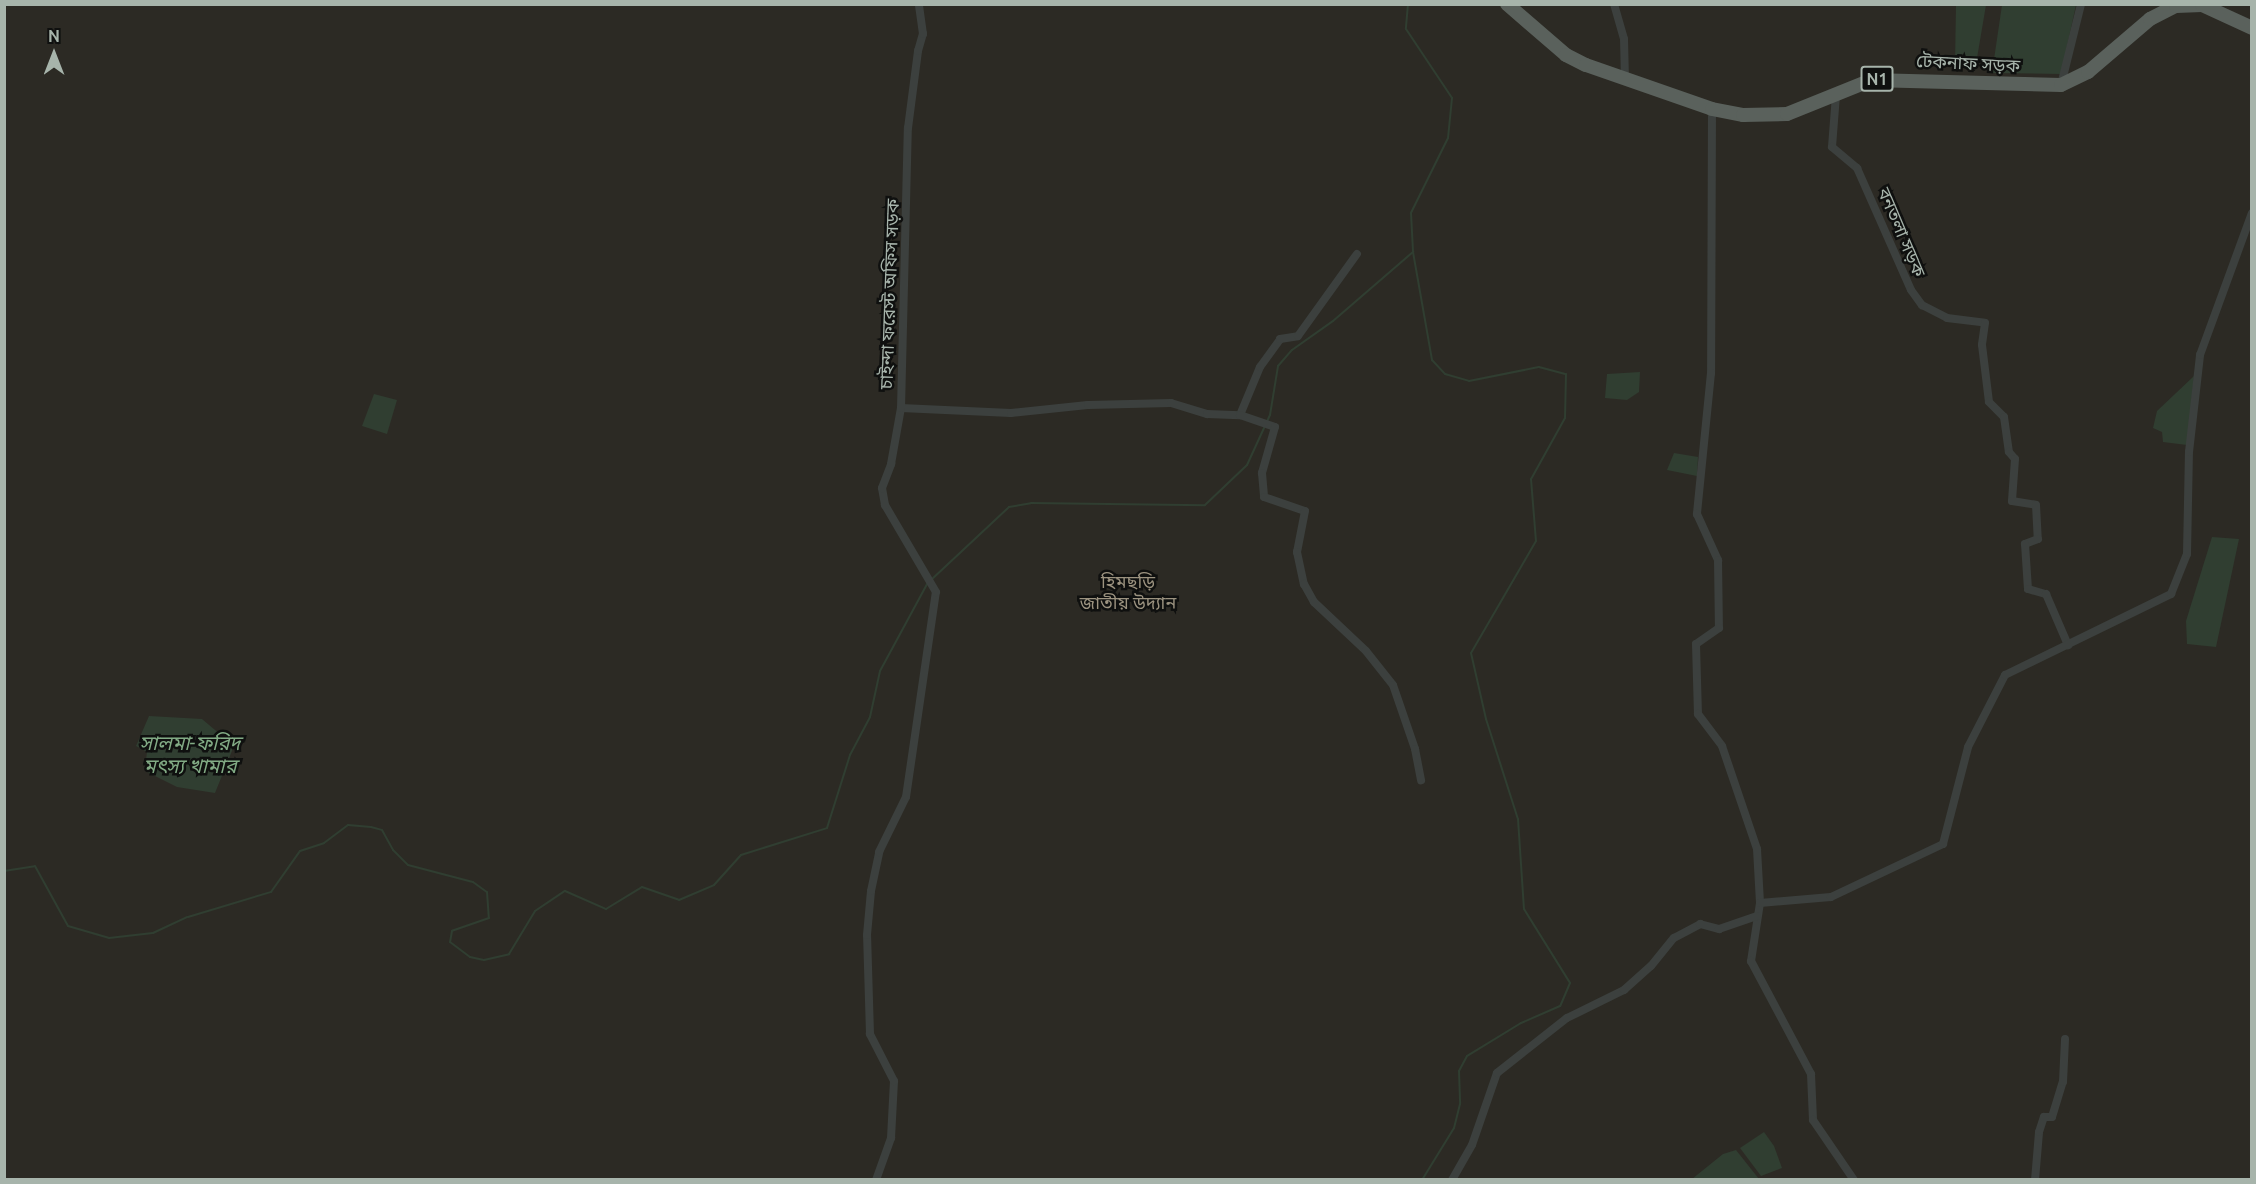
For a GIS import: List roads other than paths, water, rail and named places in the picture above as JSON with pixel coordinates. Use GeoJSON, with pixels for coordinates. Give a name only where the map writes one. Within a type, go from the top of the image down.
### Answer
{"type":"FeatureCollection","features":[{"type":"Feature","properties":{"kind":"highway","name":"টেকনাফ সড়ক"},"geometry":{"type":"LineString","coordinates":[[1507,4],[1566,55],[1712,110],[1743,115],[1787,114],[1871,80],[1895,78],[2061,85],[2088,72],[2150,19],[2176,6],[2202,5],[2252,28]]}},
{"type":"Feature","properties":{"kind":"street","name":"চাইন্দা ফরেস্ট অফিস সড়ক"},"geometry":{"type":"LineString","coordinates":[[876,1179],[891,1138],[894,1081],[870,1034],[867,935],[871,891],[879,852],[906,797],[936,592],[885,505],[882,488],[891,464],[901,408],[908,128],[918,51],[923,34],[920,4]]}},
{"type":"Feature","properties":{"kind":"street"},"geometry":{"type":"LineString","coordinates":[[1614,4],[1624,39],[1625,79]]}},
{"type":"Feature","properties":{"kind":"street"},"geometry":{"type":"LineString","coordinates":[[2061,85],[2080,4]]}},
{"type":"Feature","properties":{"kind":"street","name":"বনতলা সড়ক"},"geometry":{"type":"LineString","coordinates":[[1836,95],[1832,147],[1857,168],[1911,290],[1922,306],[1947,318],[1985,323],[1982,345],[1989,402],[2004,417],[2009,452],[2014,459],[2012,501],[2036,505],[2038,539],[2025,544],[2028,590],[2046,594],[2068,645]]}},
{"type":"Feature","properties":{"kind":"street"},"geometry":{"type":"LineString","coordinates":[[1712,110],[1711,373],[1697,514],[1718,560],[1719,628],[1696,644],[1698,714],[1722,746],[1757,849],[1760,903],[1751,961],[1811,1074],[1813,1120],[1854,1179]]}},
{"type":"Feature","properties":{"kind":"street"},"geometry":{"type":"LineString","coordinates":[[1760,903],[1831,897],[1943,844],[1968,747],[2005,675],[2171,594],[2187,554],[2189,452],[2200,355],[2252,213]]}},
{"type":"Feature","properties":{"kind":"street"},"geometry":{"type":"LineString","coordinates":[[1240,415],[1260,367],[1280,339],[1298,336],[1357,254]]}},
{"type":"Feature","properties":{"kind":"street"},"geometry":{"type":"LineString","coordinates":[[901,408],[1011,413],[1088,405],[1171,403],[1208,414],[1240,415],[1275,427],[1262,473],[1264,498],[1305,511],[1298,552],[1304,584],[1314,602],[1366,651],[1393,685],[1415,749],[1421,780]]}},
{"type":"Feature","properties":{"kind":"street"},"geometry":{"type":"LineString","coordinates":[[1452,1179],[1472,1145],[1497,1073],[1567,1018],[1624,990],[1651,966],[1674,938],[1700,924],[1719,929],[1757,916]]}},
{"type":"Feature","properties":{"kind":"street"},"geometry":{"type":"LineString","coordinates":[[2035,1179],[2039,1132],[2044,1117],[2052,1117],[2063,1082],[2065,1039]]}},
{"type":"Feature","properties":{"kind":"water"},"geometry":{"type":"Polygon","coordinates":[[[1956,5],[1986,5],[1975,70],[1955,64],[1956,5]]]}},
{"type":"Feature","properties":{"kind":"water"},"geometry":{"type":"Polygon","coordinates":[[[2002,5],[2076,5],[2061,74],[1992,73],[2002,5]]]}},
{"type":"Feature","properties":{"kind":"water"},"geometry":{"type":"Polygon","coordinates":[[[1640,372],[1639,392],[1627,400],[1605,398],[1607,374],[1640,372]]]}},
{"type":"Feature","properties":{"kind":"water"},"geometry":{"type":"Polygon","coordinates":[[[2194,376],[2187,445],[2163,442],[2162,432],[2153,428],[2157,411],[2194,376]]]}},
{"type":"Feature","properties":{"kind":"water"},"geometry":{"type":"Polygon","coordinates":[[[374,394],[397,400],[387,434],[362,426],[374,394]]]}},
{"type":"Feature","properties":{"kind":"water"},"geometry":{"type":"Polygon","coordinates":[[[1674,453],[1698,457],[1697,476],[1667,470],[1674,453]]]}},
{"type":"Feature","properties":{"kind":"water"},"geometry":{"type":"Polygon","coordinates":[[[2212,537],[2239,539],[2216,647],[2187,644],[2186,621],[2212,537]]]}},
{"type":"Feature","properties":{"kind":"water","name":"সালমা-ফরিদ মৎস্য খামার"},"geometry":{"type":"Polygon","coordinates":[[[149,716],[202,719],[234,746],[215,793],[177,787],[147,772],[152,764],[146,760],[147,752],[136,746],[149,716]]]}},
{"type":"Feature","properties":{"kind":"water"},"geometry":{"type":"Polygon","coordinates":[[[1764,1132],[1774,1146],[1782,1168],[1761,1176],[1740,1148],[1764,1132]]]}},
{"type":"Feature","properties":{"kind":"water"},"geometry":{"type":"Polygon","coordinates":[[[1736,1150],[1759,1179],[1692,1179],[1723,1154],[1736,1150]]]}},
{"type":"Feature","properties":{"kind":"waterway"},"geometry":{"type":"LineString","coordinates":[[1408,4],[1406,29],[1452,98],[1448,138],[1411,213],[1413,252],[1432,360],[1445,374],[1469,381],[1539,367],[1566,374],[1565,418],[1531,479],[1536,541],[1471,653],[1486,719],[1518,819],[1524,909],[1570,983],[1560,1006],[1521,1023],[1467,1056],[1459,1071],[1460,1104],[1454,1128],[1422,1180]]}},
{"type":"Feature","properties":{"kind":"waterway"},"geometry":{"type":"LineString","coordinates":[[931,580],[1009,507],[1031,503],[1205,505],[1247,465],[1270,415],[1278,366],[1292,350],[1333,321],[1413,252]]}},
{"type":"Feature","properties":{"kind":"waterway"},"geometry":{"type":"LineString","coordinates":[[4,871],[35,866],[68,926],[109,938],[153,933],[188,917],[271,892],[300,851],[324,843],[348,825],[371,827],[382,830],[393,850],[408,865],[473,882],[487,892],[489,918],[452,931],[450,942],[470,957],[484,960],[509,954],[535,911],[565,891],[606,909],[642,887],[679,900],[714,885],[741,855],[827,828],[850,755],[870,717],[880,671],[927,584]]}},
{"type":"Feature","properties":{"kind":"park label","name":"হিমছড়ি জাতীয় উদ্যান"},"geometry":{"type":"Point","coordinates":[1128,592]}}]}
